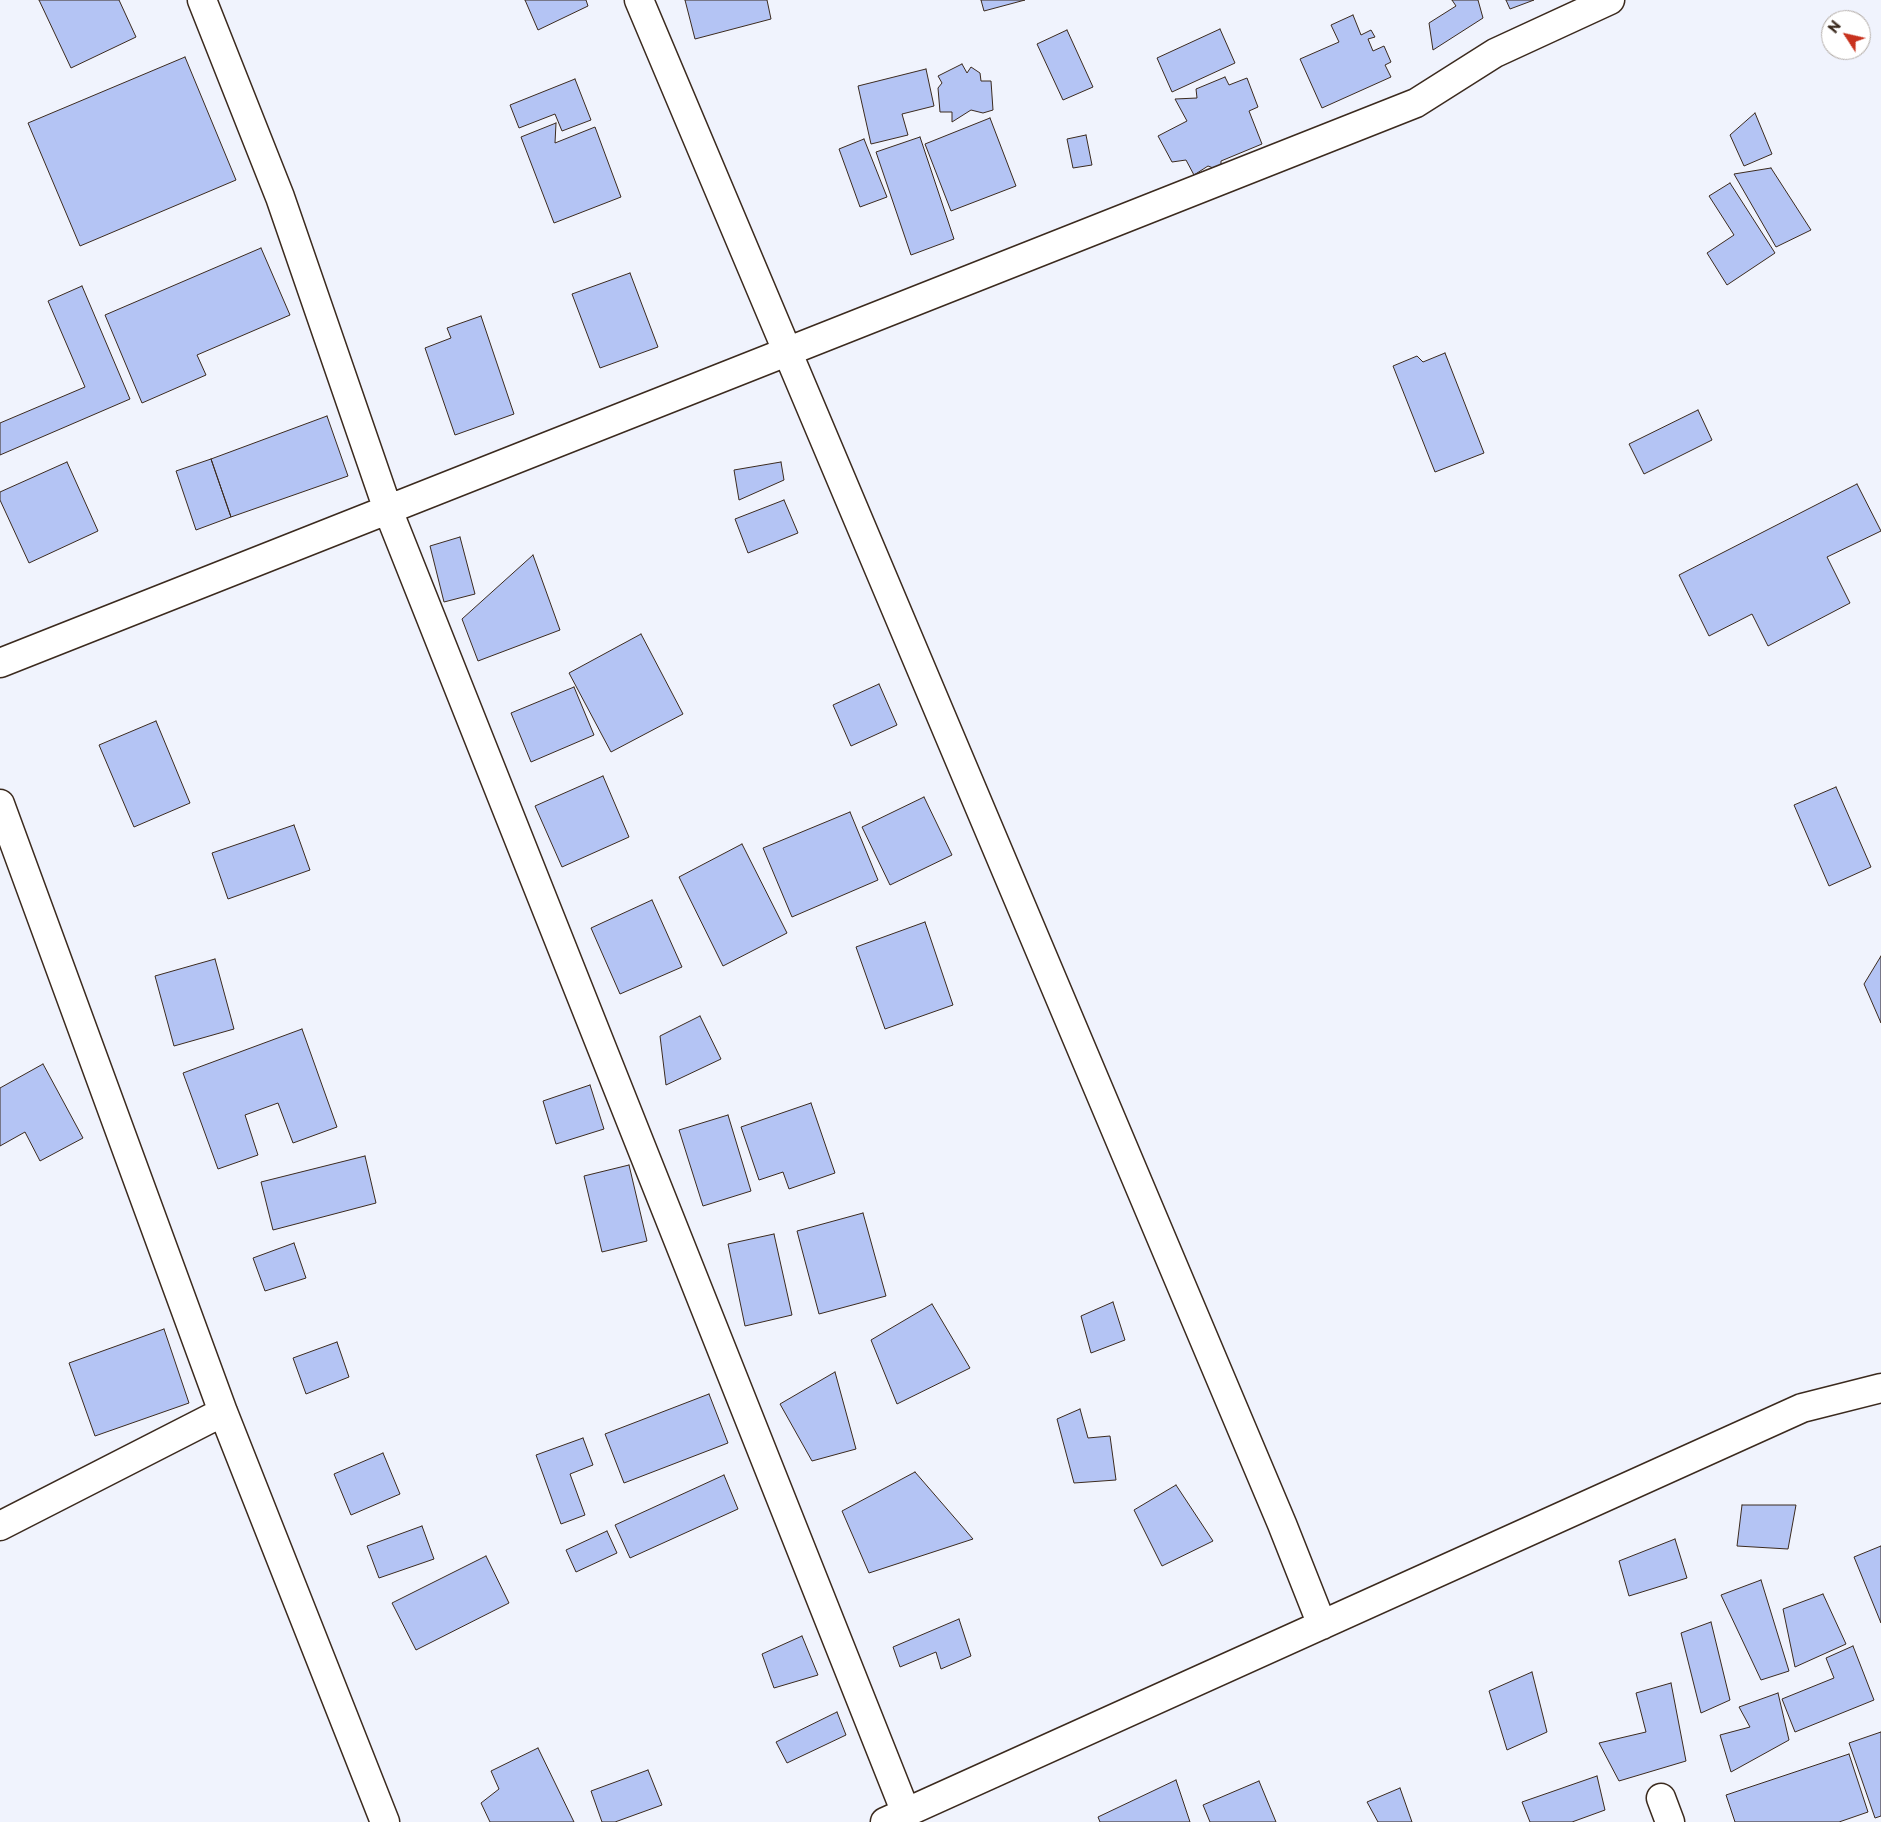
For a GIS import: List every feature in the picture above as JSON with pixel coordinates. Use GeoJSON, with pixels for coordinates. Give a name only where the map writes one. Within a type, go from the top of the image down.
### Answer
{"type":"FeatureCollection","features":[{"type":"Feature","properties":{"kind":"street"},"geometry":{"type":"LineString","coordinates":[[202,0],[280,198],[388,510],[895,1817],[1802,1408],[1881,1388]]}},
{"type":"Feature","properties":{"kind":"street"},"geometry":{"type":"LineString","coordinates":[[639,0],[1267,1487],[1322,1625]]}},
{"type":"Feature","properties":{"kind":"street"},"geometry":{"type":"LineString","coordinates":[[0,663],[1416,102],[1495,53],[1610,0]]}},
{"type":"Feature","properties":{"kind":"street"},"geometry":{"type":"LineString","coordinates":[[0,804],[223,1412],[386,1822]]}},
{"type":"Feature","properties":{"kind":"street"},"geometry":{"type":"LineString","coordinates":[[0,1526],[223,1412]]}},
{"type":"Feature","properties":{"kind":"building"},"geometry":{"type":"Polygon","coordinates":[[[39,0],[119,0],[136,37],[71,68],[39,0]]]}},
{"type":"Feature","properties":{"kind":"building"},"geometry":{"type":"Polygon","coordinates":[[[525,0],[586,0],[588,6],[538,30],[525,0]]]}},
{"type":"Feature","properties":{"kind":"building"},"geometry":{"type":"Polygon","coordinates":[[[685,0],[767,0],[771,19],[695,39],[685,0]]]}},
{"type":"Feature","properties":{"kind":"building"},"geometry":{"type":"Polygon","coordinates":[[[981,0],[1025,0],[984,11],[981,0]]]}},
{"type":"Feature","properties":{"kind":"building"},"geometry":{"type":"Polygon","coordinates":[[[1452,0],[1478,0],[1483,18],[1433,50],[1429,23],[1456,6],[1452,0]]]}},
{"type":"Feature","properties":{"kind":"building"},"geometry":{"type":"Polygon","coordinates":[[[1506,0],[1534,0],[1510,9],[1506,0]]]}},
{"type":"Feature","properties":{"kind":"building"},"geometry":{"type":"Polygon","coordinates":[[[1353,15],[1361,35],[1371,30],[1375,37],[1368,39],[1373,51],[1384,46],[1391,62],[1385,65],[1391,77],[1322,108],[1300,59],[1339,42],[1331,25],[1353,15]]]}},
{"type":"Feature","properties":{"kind":"building"},"geometry":{"type":"Polygon","coordinates":[[[1220,29],[1235,63],[1172,92],[1157,58],[1220,29]]]}},
{"type":"Feature","properties":{"kind":"building"},"geometry":{"type":"Polygon","coordinates":[[[1067,30],[1093,87],[1063,100],[1037,44],[1067,30]]]}},
{"type":"Feature","properties":{"kind":"building"},"geometry":{"type":"Polygon","coordinates":[[[185,57],[236,180],[80,246],[28,123],[185,57]]]}},
{"type":"Feature","properties":{"kind":"building"},"geometry":{"type":"Polygon","coordinates":[[[962,64],[967,73],[971,67],[980,73],[981,81],[991,81],[993,110],[983,113],[971,110],[952,122],[952,112],[940,112],[938,88],[942,83],[938,76],[962,64]]]}},
{"type":"Feature","properties":{"kind":"building"},"geometry":{"type":"Polygon","coordinates":[[[926,69],[934,106],[902,114],[908,135],[871,144],[858,86],[926,69]]]}},
{"type":"Feature","properties":{"kind":"building"},"geometry":{"type":"Polygon","coordinates":[[[1225,77],[1229,85],[1247,78],[1258,107],[1249,111],[1262,144],[1221,161],[1221,171],[1208,166],[1194,175],[1186,160],[1172,162],[1158,136],[1187,121],[1175,99],[1197,98],[1196,89],[1225,77]]]}},
{"type":"Feature","properties":{"kind":"building"},"geometry":{"type":"Polygon","coordinates":[[[575,79],[591,120],[562,131],[555,114],[519,128],[510,105],[575,79]]]}},
{"type":"Feature","properties":{"kind":"building"},"geometry":{"type":"Polygon","coordinates":[[[1755,113],[1772,154],[1744,166],[1730,135],[1755,113]]]}},
{"type":"Feature","properties":{"kind":"building"},"geometry":{"type":"Polygon","coordinates":[[[990,118],[1016,186],[951,211],[925,144],[990,118]]]}},
{"type":"Feature","properties":{"kind":"building"},"geometry":{"type":"Polygon","coordinates":[[[556,123],[555,143],[595,127],[621,197],[554,223],[521,137],[556,123]]]}},
{"type":"Feature","properties":{"kind":"building"},"geometry":{"type":"Polygon","coordinates":[[[1086,135],[1092,165],[1073,168],[1067,139],[1086,135]]]}},
{"type":"Feature","properties":{"kind":"building"},"geometry":{"type":"Polygon","coordinates":[[[920,137],[954,239],[911,255],[876,152],[920,137]]]}},
{"type":"Feature","properties":{"kind":"building"},"geometry":{"type":"Polygon","coordinates":[[[864,139],[887,197],[860,207],[839,149],[864,139]]]}},
{"type":"Feature","properties":{"kind":"building"},"geometry":{"type":"Polygon","coordinates":[[[1771,168],[1811,230],[1776,247],[1734,174],[1771,168]]]}},
{"type":"Feature","properties":{"kind":"building"},"geometry":{"type":"Polygon","coordinates":[[[1730,183],[1775,253],[1727,285],[1707,253],[1734,235],[1709,196],[1730,183]]]}},
{"type":"Feature","properties":{"kind":"building"},"geometry":{"type":"Polygon","coordinates":[[[261,248],[290,315],[197,355],[206,375],[142,403],[105,315],[261,248]]]}},
{"type":"Feature","properties":{"kind":"building"},"geometry":{"type":"Polygon","coordinates":[[[630,273],[658,347],[600,368],[572,294],[630,273]]]}},
{"type":"Feature","properties":{"kind":"building"},"geometry":{"type":"Polygon","coordinates":[[[82,286],[130,399],[0,455],[0,423],[85,387],[48,301],[82,286]]]}},
{"type":"Feature","properties":{"kind":"building"},"geometry":{"type":"Polygon","coordinates":[[[481,316],[514,414],[455,435],[425,348],[451,338],[447,328],[481,316]]]}},
{"type":"Feature","properties":{"kind":"building"},"geometry":{"type":"Polygon","coordinates":[[[1445,353],[1484,453],[1435,472],[1393,366],[1417,356],[1423,362],[1445,353]]]}},
{"type":"Feature","properties":{"kind":"building"},"geometry":{"type":"Polygon","coordinates":[[[1698,410],[1712,440],[1644,474],[1629,444],[1698,410]]]}},
{"type":"Feature","properties":{"kind":"building"},"geometry":{"type":"Polygon","coordinates":[[[327,416],[348,476],[231,517],[211,459],[327,416]]]}},
{"type":"Feature","properties":{"kind":"building"},"geometry":{"type":"Polygon","coordinates":[[[211,459],[231,517],[196,530],[176,471],[211,459]]]}},
{"type":"Feature","properties":{"kind":"building"},"geometry":{"type":"Polygon","coordinates":[[[67,462],[98,531],[29,563],[0,500],[0,492],[67,462]]]}},
{"type":"Feature","properties":{"kind":"building"},"geometry":{"type":"Polygon","coordinates":[[[781,462],[784,480],[739,500],[734,470],[781,462]]]}},
{"type":"Feature","properties":{"kind":"building"},"geometry":{"type":"Polygon","coordinates":[[[1857,484],[1881,531],[1827,557],[1850,603],[1768,646],[1752,614],[1709,636],[1679,575],[1857,484]]]}},
{"type":"Feature","properties":{"kind":"building"},"geometry":{"type":"Polygon","coordinates":[[[784,500],[798,533],[748,553],[735,519],[784,500]]]}},
{"type":"Feature","properties":{"kind":"building"},"geometry":{"type":"Polygon","coordinates":[[[460,537],[475,594],[444,602],[430,546],[460,537]]]}},
{"type":"Feature","properties":{"kind":"building"},"geometry":{"type":"Polygon","coordinates":[[[533,555],[560,630],[478,661],[462,619],[533,555]]]}},
{"type":"Feature","properties":{"kind":"building"},"geometry":{"type":"Polygon","coordinates":[[[641,634],[683,714],[611,752],[569,673],[641,634]]]}},
{"type":"Feature","properties":{"kind":"building"},"geometry":{"type":"Polygon","coordinates":[[[879,684],[897,725],[851,746],[833,705],[879,684]]]}},
{"type":"Feature","properties":{"kind":"building"},"geometry":{"type":"Polygon","coordinates":[[[574,687],[594,735],[531,762],[511,713],[574,687]]]}},
{"type":"Feature","properties":{"kind":"building"},"geometry":{"type":"Polygon","coordinates":[[[156,721],[190,803],[134,827],[99,745],[156,721]]]}},
{"type":"Feature","properties":{"kind":"building"},"geometry":{"type":"Polygon","coordinates":[[[603,776],[629,837],[562,867],[535,806],[603,776]]]}},
{"type":"Feature","properties":{"kind":"building"},"geometry":{"type":"Polygon","coordinates":[[[1836,787],[1871,867],[1829,886],[1794,805],[1836,787]]]}},
{"type":"Feature","properties":{"kind":"building"},"geometry":{"type":"Polygon","coordinates":[[[924,797],[952,855],[890,885],[862,827],[924,797]]]}},
{"type":"Feature","properties":{"kind":"building"},"geometry":{"type":"Polygon","coordinates":[[[850,812],[878,880],[792,917],[763,848],[850,812]]]}},
{"type":"Feature","properties":{"kind":"building"},"geometry":{"type":"Polygon","coordinates":[[[294,825],[310,870],[228,899],[212,853],[294,825]]]}},
{"type":"Feature","properties":{"kind":"building"},"geometry":{"type":"Polygon","coordinates":[[[742,844],[787,933],[723,966],[679,877],[742,844]]]}},
{"type":"Feature","properties":{"kind":"building"},"geometry":{"type":"Polygon","coordinates":[[[652,900],[682,967],[620,994],[591,928],[652,900]]]}},
{"type":"Feature","properties":{"kind":"building"},"geometry":{"type":"Polygon","coordinates":[[[925,922],[953,1005],[885,1029],[856,947],[925,922]]]}},
{"type":"Feature","properties":{"kind":"building"},"geometry":{"type":"Polygon","coordinates":[[[1881,956],[1881,1023],[1864,984],[1881,956]]]}},
{"type":"Feature","properties":{"kind":"building"},"geometry":{"type":"Polygon","coordinates":[[[215,959],[234,1029],[174,1046],[155,976],[215,959]]]}},
{"type":"Feature","properties":{"kind":"building"},"geometry":{"type":"Polygon","coordinates":[[[700,1016],[721,1059],[666,1085],[660,1036],[700,1016]]]}},
{"type":"Feature","properties":{"kind":"building"},"geometry":{"type":"Polygon","coordinates":[[[302,1029],[337,1127],[293,1143],[278,1103],[245,1115],[258,1155],[218,1169],[183,1073],[302,1029]]]}},
{"type":"Feature","properties":{"kind":"building"},"geometry":{"type":"Polygon","coordinates":[[[43,1064],[83,1138],[40,1161],[25,1132],[0,1146],[0,1088],[43,1064]]]}},
{"type":"Feature","properties":{"kind":"building"},"geometry":{"type":"Polygon","coordinates":[[[590,1085],[604,1129],[556,1144],[543,1101],[590,1085]]]}},
{"type":"Feature","properties":{"kind":"building"},"geometry":{"type":"Polygon","coordinates":[[[811,1103],[835,1173],[789,1189],[783,1172],[759,1180],[741,1127],[811,1103]]]}},
{"type":"Feature","properties":{"kind":"building"},"geometry":{"type":"Polygon","coordinates":[[[728,1115],[751,1191],[703,1206],[679,1130],[728,1115]]]}},
{"type":"Feature","properties":{"kind":"building"},"geometry":{"type":"Polygon","coordinates":[[[365,1156],[376,1203],[273,1230],[261,1182],[365,1156]]]}},
{"type":"Feature","properties":{"kind":"building"},"geometry":{"type":"Polygon","coordinates":[[[629,1165],[647,1241],[602,1252],[584,1176],[629,1165]]]}},
{"type":"Feature","properties":{"kind":"building"},"geometry":{"type":"Polygon","coordinates":[[[863,1213],[886,1296],[819,1314],[797,1231],[863,1213]]]}},
{"type":"Feature","properties":{"kind":"building"},"geometry":{"type":"Polygon","coordinates":[[[774,1234],[792,1315],[745,1326],[728,1244],[774,1234]]]}},
{"type":"Feature","properties":{"kind":"building"},"geometry":{"type":"Polygon","coordinates":[[[294,1243],[306,1278],[265,1291],[253,1258],[294,1243]]]}},
{"type":"Feature","properties":{"kind":"building"},"geometry":{"type":"Polygon","coordinates":[[[1113,1302],[1125,1340],[1091,1353],[1081,1316],[1113,1302]]]}},
{"type":"Feature","properties":{"kind":"building"},"geometry":{"type":"Polygon","coordinates":[[[932,1304],[970,1368],[897,1404],[871,1340],[932,1304]]]}},
{"type":"Feature","properties":{"kind":"building"},"geometry":{"type":"Polygon","coordinates":[[[164,1329],[189,1403],[95,1436],[69,1363],[164,1329]]]}},
{"type":"Feature","properties":{"kind":"building"},"geometry":{"type":"Polygon","coordinates":[[[337,1342],[349,1377],[306,1394],[293,1358],[337,1342]]]}},
{"type":"Feature","properties":{"kind":"building"},"geometry":{"type":"Polygon","coordinates":[[[835,1372],[856,1449],[812,1461],[780,1404],[835,1372]]]}},
{"type":"Feature","properties":{"kind":"building"},"geometry":{"type":"Polygon","coordinates":[[[709,1394],[728,1443],[624,1483],[605,1434],[709,1394]]]}},
{"type":"Feature","properties":{"kind":"building"},"geometry":{"type":"Polygon","coordinates":[[[1080,1409],[1088,1438],[1110,1436],[1116,1480],[1074,1483],[1057,1419],[1080,1409]]]}},
{"type":"Feature","properties":{"kind":"building"},"geometry":{"type":"Polygon","coordinates":[[[583,1438],[593,1465],[570,1474],[585,1515],[561,1524],[536,1455],[583,1438]]]}},
{"type":"Feature","properties":{"kind":"building"},"geometry":{"type":"Polygon","coordinates":[[[383,1453],[400,1494],[351,1515],[334,1474],[383,1453]]]}},
{"type":"Feature","properties":{"kind":"building"},"geometry":{"type":"Polygon","coordinates":[[[915,1472],[973,1539],[869,1573],[842,1511],[915,1472]]]}},
{"type":"Feature","properties":{"kind":"building"},"geometry":{"type":"Polygon","coordinates":[[[724,1475],[738,1509],[630,1558],[615,1525],[724,1475]]]}},
{"type":"Feature","properties":{"kind":"building"},"geometry":{"type":"Polygon","coordinates":[[[1176,1485],[1213,1541],[1162,1566],[1134,1510],[1176,1485]]]}},
{"type":"Feature","properties":{"kind":"building"},"geometry":{"type":"Polygon","coordinates":[[[1742,1505],[1796,1505],[1788,1549],[1737,1546],[1742,1505]]]}},
{"type":"Feature","properties":{"kind":"building"},"geometry":{"type":"Polygon","coordinates":[[[422,1526],[434,1559],[379,1578],[367,1546],[422,1526]]]}},
{"type":"Feature","properties":{"kind":"building"},"geometry":{"type":"Polygon","coordinates":[[[607,1531],[617,1553],[576,1572],[566,1550],[607,1531]]]}},
{"type":"Feature","properties":{"kind":"building"},"geometry":{"type":"Polygon","coordinates":[[[1675,1539],[1687,1578],[1629,1596],[1619,1561],[1675,1539]]]}},
{"type":"Feature","properties":{"kind":"building"},"geometry":{"type":"Polygon","coordinates":[[[1881,1546],[1881,1623],[1854,1557],[1881,1546]]]}},
{"type":"Feature","properties":{"kind":"building"},"geometry":{"type":"Polygon","coordinates":[[[486,1556],[509,1603],[416,1650],[392,1603],[486,1556]]]}},
{"type":"Feature","properties":{"kind":"building"},"geometry":{"type":"Polygon","coordinates":[[[1761,1580],[1789,1671],[1761,1680],[1721,1595],[1761,1580]]]}},
{"type":"Feature","properties":{"kind":"building"},"geometry":{"type":"Polygon","coordinates":[[[1823,1594],[1846,1644],[1795,1667],[1783,1609],[1823,1594]]]}},
{"type":"Feature","properties":{"kind":"building"},"geometry":{"type":"Polygon","coordinates":[[[959,1619],[971,1656],[941,1669],[936,1652],[900,1667],[893,1647],[959,1619]]]}},
{"type":"Feature","properties":{"kind":"building"},"geometry":{"type":"Polygon","coordinates":[[[1711,1622],[1730,1700],[1701,1713],[1681,1633],[1711,1622]]]}},
{"type":"Feature","properties":{"kind":"building"},"geometry":{"type":"Polygon","coordinates":[[[802,1636],[818,1675],[774,1688],[762,1654],[802,1636]]]}},
{"type":"Feature","properties":{"kind":"building"},"geometry":{"type":"Polygon","coordinates":[[[1853,1646],[1874,1700],[1795,1732],[1782,1699],[1834,1678],[1826,1658],[1853,1646]]]}},
{"type":"Feature","properties":{"kind":"building"},"geometry":{"type":"Polygon","coordinates":[[[1532,1672],[1547,1732],[1507,1750],[1489,1691],[1532,1672]]]}},
{"type":"Feature","properties":{"kind":"building"},"geometry":{"type":"Polygon","coordinates":[[[1671,1683],[1686,1761],[1619,1781],[1599,1743],[1646,1732],[1636,1693],[1671,1683]]]}},
{"type":"Feature","properties":{"kind":"building"},"geometry":{"type":"Polygon","coordinates":[[[1778,1693],[1789,1740],[1731,1772],[1720,1735],[1750,1727],[1739,1707],[1778,1693]]]}},
{"type":"Feature","properties":{"kind":"building"},"geometry":{"type":"Polygon","coordinates":[[[837,1712],[846,1735],[787,1763],[776,1742],[837,1712]]]}},
{"type":"Feature","properties":{"kind":"building"},"geometry":{"type":"Polygon","coordinates":[[[1881,1732],[1881,1816],[1875,1818],[1849,1743],[1881,1732]]]}},
{"type":"Feature","properties":{"kind":"building"},"geometry":{"type":"Polygon","coordinates":[[[538,1748],[574,1822],[490,1822],[481,1803],[499,1789],[491,1771],[538,1748]]]}},
{"type":"Feature","properties":{"kind":"building"},"geometry":{"type":"Polygon","coordinates":[[[1849,1754],[1868,1812],[1839,1822],[1735,1822],[1726,1795],[1849,1754]]]}},
{"type":"Feature","properties":{"kind":"building"},"geometry":{"type":"Polygon","coordinates":[[[648,1770],[662,1805],[615,1822],[602,1822],[591,1791],[648,1770]]]}},
{"type":"Feature","properties":{"kind":"building"},"geometry":{"type":"Polygon","coordinates":[[[1597,1776],[1605,1810],[1572,1822],[1530,1822],[1522,1802],[1597,1776]]]}},
{"type":"Feature","properties":{"kind":"building"},"geometry":{"type":"Polygon","coordinates":[[[1176,1780],[1190,1822],[1100,1822],[1098,1817],[1176,1780]]]}},
{"type":"Feature","properties":{"kind":"building"},"geometry":{"type":"Polygon","coordinates":[[[1259,1781],[1276,1822],[1210,1822],[1203,1805],[1259,1781]]]}},
{"type":"Feature","properties":{"kind":"building"},"geometry":{"type":"Polygon","coordinates":[[[1400,1788],[1412,1822],[1378,1822],[1367,1802],[1400,1788]]]}}]}
